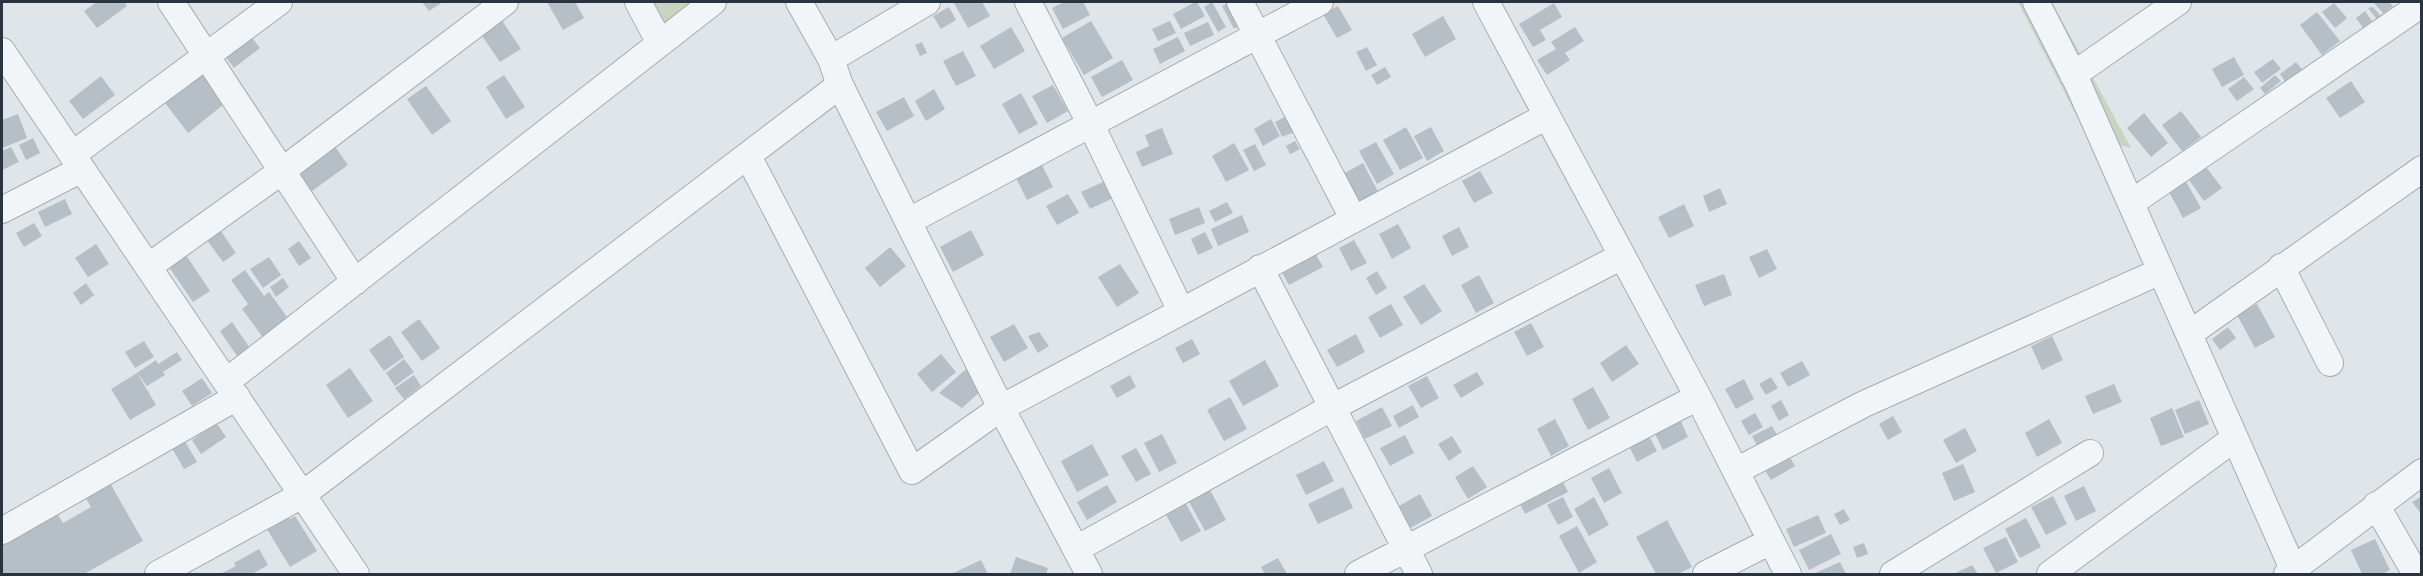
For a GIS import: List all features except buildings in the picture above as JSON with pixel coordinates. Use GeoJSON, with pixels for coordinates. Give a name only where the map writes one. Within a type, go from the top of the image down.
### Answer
{"type":"FeatureCollection","features":[{"type":"Feature","properties":{"kind":"street"},"geometry":{"type":"LineString","coordinates":[[171,2],[355,282]]}},
{"type":"Feature","properties":{"kind":"street"},"geometry":{"type":"LineString","coordinates":[[2,210],[77,162],[206,54],[279,2]]}},
{"type":"Feature","properties":{"kind":"street"},"geometry":{"type":"LineString","coordinates":[[148,267],[282,171],[505,2]]}},
{"type":"Feature","properties":{"kind":"street"},"geometry":{"type":"LineString","coordinates":[[638,2],[660,43]]}},
{"type":"Feature","properties":{"kind":"street"},"geometry":{"type":"LineString","coordinates":[[2,531],[231,390],[355,282],[713,2]]}},
{"type":"Feature","properties":{"kind":"street"},"geometry":{"type":"LineString","coordinates":[[799,2],[831,59],[840,85],[1001,408],[1089,574]]}},
{"type":"Feature","properties":{"kind":"street"},"geometry":{"type":"LineString","coordinates":[[831,59],[927,2]]}},
{"type":"Feature","properties":{"kind":"street"},"geometry":{"type":"LineString","coordinates":[[1028,2],[1091,125],[1180,311]]}},
{"type":"Feature","properties":{"kind":"street"},"geometry":{"type":"LineString","coordinates":[[1240,2],[1353,218]]}},
{"type":"Feature","properties":{"kind":"street"},"geometry":{"type":"LineString","coordinates":[[909,221],[1320,2]]}},
{"type":"Feature","properties":{"kind":"street"},"geometry":{"type":"LineString","coordinates":[[1486,2],[1698,397],[1788,574]]}},
{"type":"Feature","properties":{"kind":"street"},"geometry":{"type":"LineString","coordinates":[[2036,2],[2073,75],[2131,203],[2235,438],[2290,572],[2421,472]]}},
{"type":"Feature","properties":{"kind":"street"},"geometry":{"type":"LineString","coordinates":[[2073,75],[2178,2]]}},
{"type":"Feature","properties":{"kind":"street"},"geometry":{"type":"LineString","coordinates":[[2131,203],[2421,4]]}},
{"type":"Feature","properties":{"kind":"street"},"geometry":{"type":"LineString","coordinates":[[2,51],[356,574]]}},
{"type":"Feature","properties":{"kind":"street"},"geometry":{"type":"LineString","coordinates":[[158,574],[302,495],[840,85]]}},
{"type":"Feature","properties":{"kind":"street"},"geometry":{"type":"LineString","coordinates":[[748,156],[912,471],[1001,408],[1547,116]]}},
{"type":"Feature","properties":{"kind":"street"},"geometry":{"type":"LineString","coordinates":[[2189,334],[2421,169]]}},
{"type":"Feature","properties":{"kind":"street"},"geometry":{"type":"LineString","coordinates":[[1076,549],[1333,408],[1622,256]]}},
{"type":"Feature","properties":{"kind":"street"},"geometry":{"type":"LineString","coordinates":[[2281,267],[2330,363]]}},
{"type":"Feature","properties":{"kind":"street"},"geometry":{"type":"LineString","coordinates":[[1260,268],[1419,574]]}},
{"type":"Feature","properties":{"kind":"street"},"geometry":{"type":"LineString","coordinates":[[1736,471],[1864,404],[2161,271]]}},
{"type":"Feature","properties":{"kind":"street"},"geometry":{"type":"LineString","coordinates":[[1358,574],[1698,397]]}},
{"type":"Feature","properties":{"kind":"street"},"geometry":{"type":"LineString","coordinates":[[2050,574],[2235,438]]}},
{"type":"Feature","properties":{"kind":"street"},"geometry":{"type":"LineString","coordinates":[[1893,574],[2090,453]]}},
{"type":"Feature","properties":{"kind":"street"},"geometry":{"type":"LineString","coordinates":[[2376,506],[2416,574]]}},
{"type":"Feature","properties":{"kind":"street"},"geometry":{"type":"LineString","coordinates":[[1706,574],[1771,541]]}},
{"type":"Feature","properties":{"kind":"green space"},"geometry":{"type":"Polygon","coordinates":[[[644,2],[694,2],[661,30],[644,2]]]}},
{"type":"Feature","properties":{"kind":"green space"},"geometry":{"type":"Polygon","coordinates":[[[2018,2],[2052,2],[2131,148],[2087,136],[2018,2]]]}}]}
